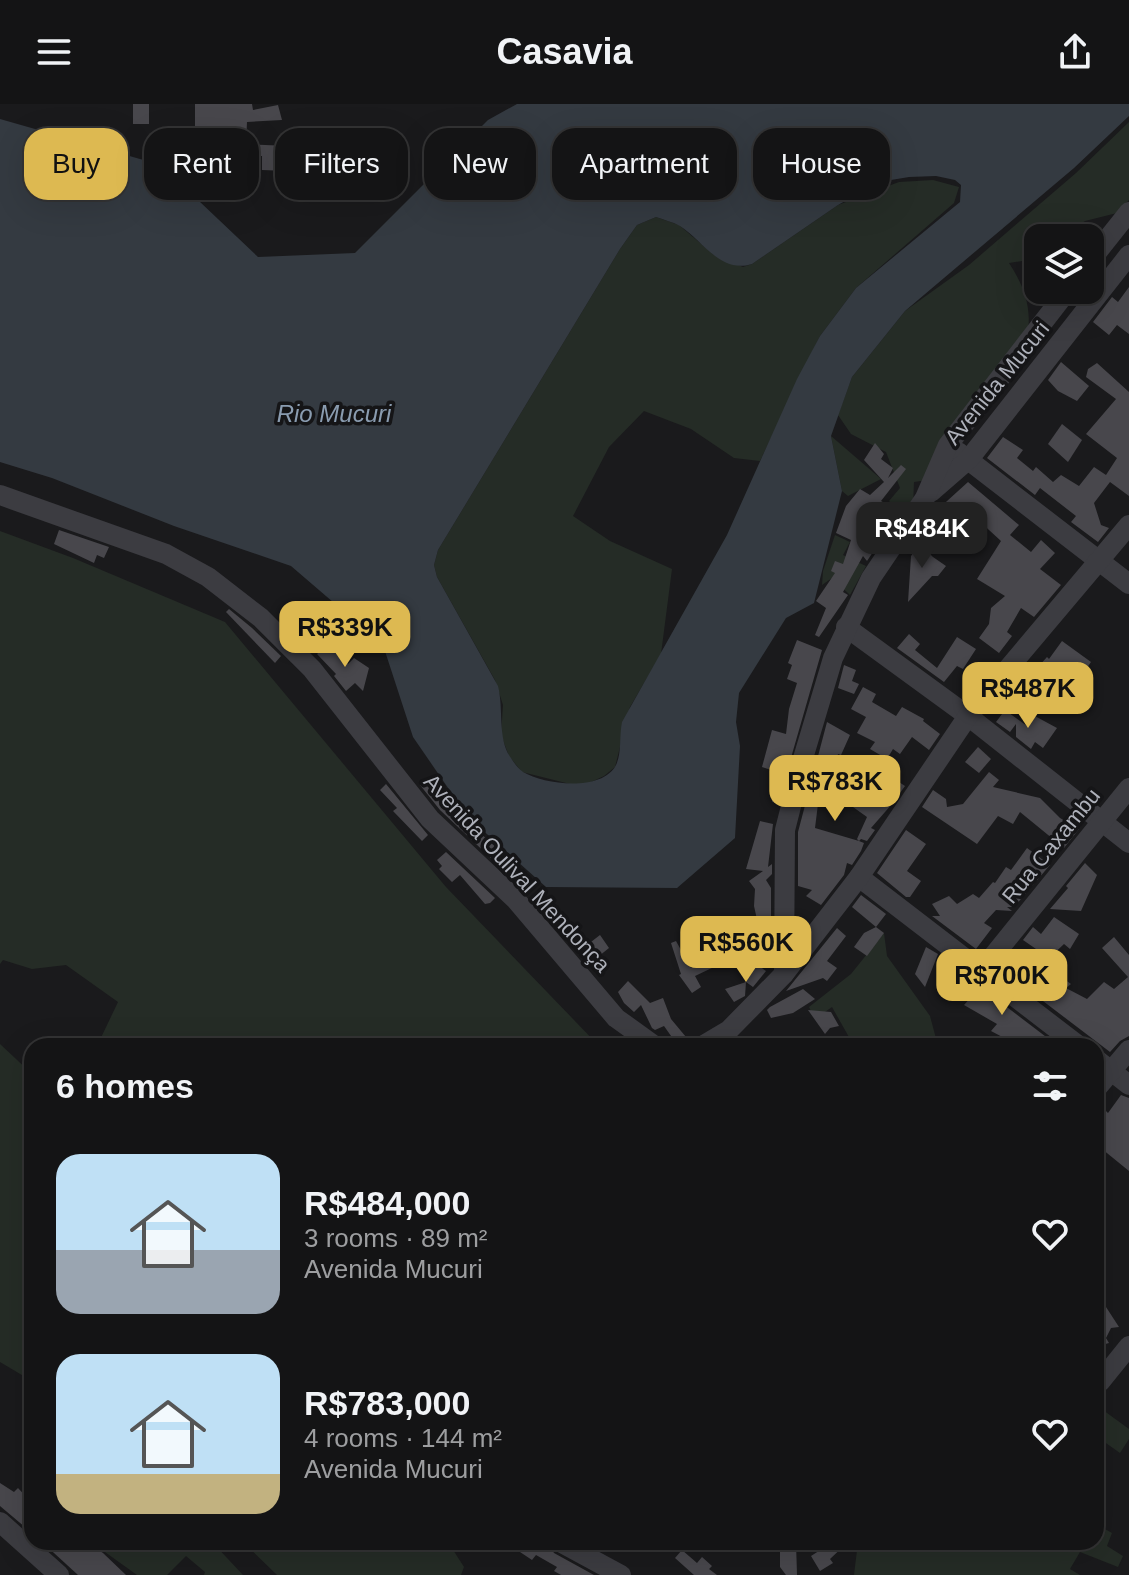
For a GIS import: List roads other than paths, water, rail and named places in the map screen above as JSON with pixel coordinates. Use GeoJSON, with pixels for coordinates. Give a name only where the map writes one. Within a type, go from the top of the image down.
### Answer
{"type":"FeatureCollection","features":[{"type":"Feature","properties":{"kind":"street"},"geometry":{"type":"LineString","coordinates":[[1104,243],[1129,212]]}},
{"type":"Feature","properties":{"kind":"street"},"geometry":{"type":"LineString","coordinates":[[1104,259],[1126,265]]}},
{"type":"Feature","properties":{"kind":"street","name":"Avenida Mucuri"},"geometry":{"type":"LineString","coordinates":[[925,498],[969,459],[1126,265]]}},
{"type":"Feature","properties":{"kind":"street","name":"Avenida Mucuri"},"geometry":{"type":"LineString","coordinates":[[784,974],[785,830],[833,658],[871,578],[925,498],[948,445],[1057,304]]}},
{"type":"Feature","properties":{"kind":"street"},"geometry":{"type":"LineString","coordinates":[[948,445],[1129,584]]}},
{"type":"Feature","properties":{"kind":"street","name":"Avenida Oulival Mendonça"},"geometry":{"type":"LineString","coordinates":[[0,495],[166,554],[208,577],[261,618],[312,669],[430,819],[516,900],[616,1018],[644,1038]]}},
{"type":"Feature","properties":{"kind":"street"},"geometry":{"type":"LineString","coordinates":[[716,1038],[729,1030],[784,974],[859,877],[968,716],[1129,525]]}},
{"type":"Feature","properties":{"kind":"street"},"geometry":{"type":"LineString","coordinates":[[846,627],[968,716],[1129,843]]}},
{"type":"Feature","properties":{"kind":"street","name":"Rua Caxambu"},"geometry":{"type":"LineString","coordinates":[[981,971],[1129,788]]}},
{"type":"Feature","properties":{"kind":"street"},"geometry":{"type":"LineString","coordinates":[[859,877],[1069,1038]]}},
{"type":"Feature","properties":{"kind":"street"},"geometry":{"type":"LineString","coordinates":[[1129,1050],[1104,1065],[1129,1085]]}},
{"type":"Feature","properties":{"kind":"street"},"geometry":{"type":"LineString","coordinates":[[1104,1377],[1129,1346]]}},
{"type":"Feature","properties":{"kind":"street"},"geometry":{"type":"LineString","coordinates":[[0,1522],[24,1544]]}},
{"type":"Feature","properties":{"kind":"street"},"geometry":{"type":"LineString","coordinates":[[31,1550],[59,1575]]}},
{"type":"Feature","properties":{"kind":"street"},"geometry":{"type":"LineString","coordinates":[[575,1550],[621,1575]]}},
{"type":"Feature","properties":{"kind":"water","name":"Rio Mucuri"},"geometry":{"type":"Polygon","coordinates":[[[517,104],[1129,104],[1129,116],[1074,168],[905,311],[852,377],[831,436],[842,491],[814,603],[786,618],[739,693],[736,722],[740,746],[735,838],[677,888],[546,887],[468,817],[413,737],[383,645],[291,566],[174,526],[52,478],[0,462],[0,119],[32,128],[24,128],[24,200],[128,200],[128,156],[144,160],[144,200],[198,200],[258,257],[355,253],[424,184],[424,200],[536,200],[536,128],[480,128],[517,104]],[[753,128],[753,200],[847,200],[752,264],[741,266],[722,260],[674,223],[656,217],[637,225],[438,550],[434,565],[437,577],[498,686],[504,742],[512,760],[523,772],[558,783],[586,783],[609,774],[616,765],[622,722],[727,535],[797,379],[820,336],[856,288],[960,202],[961,185],[955,180],[936,176],[890,180],[890,128],[753,128]]]}}]}
